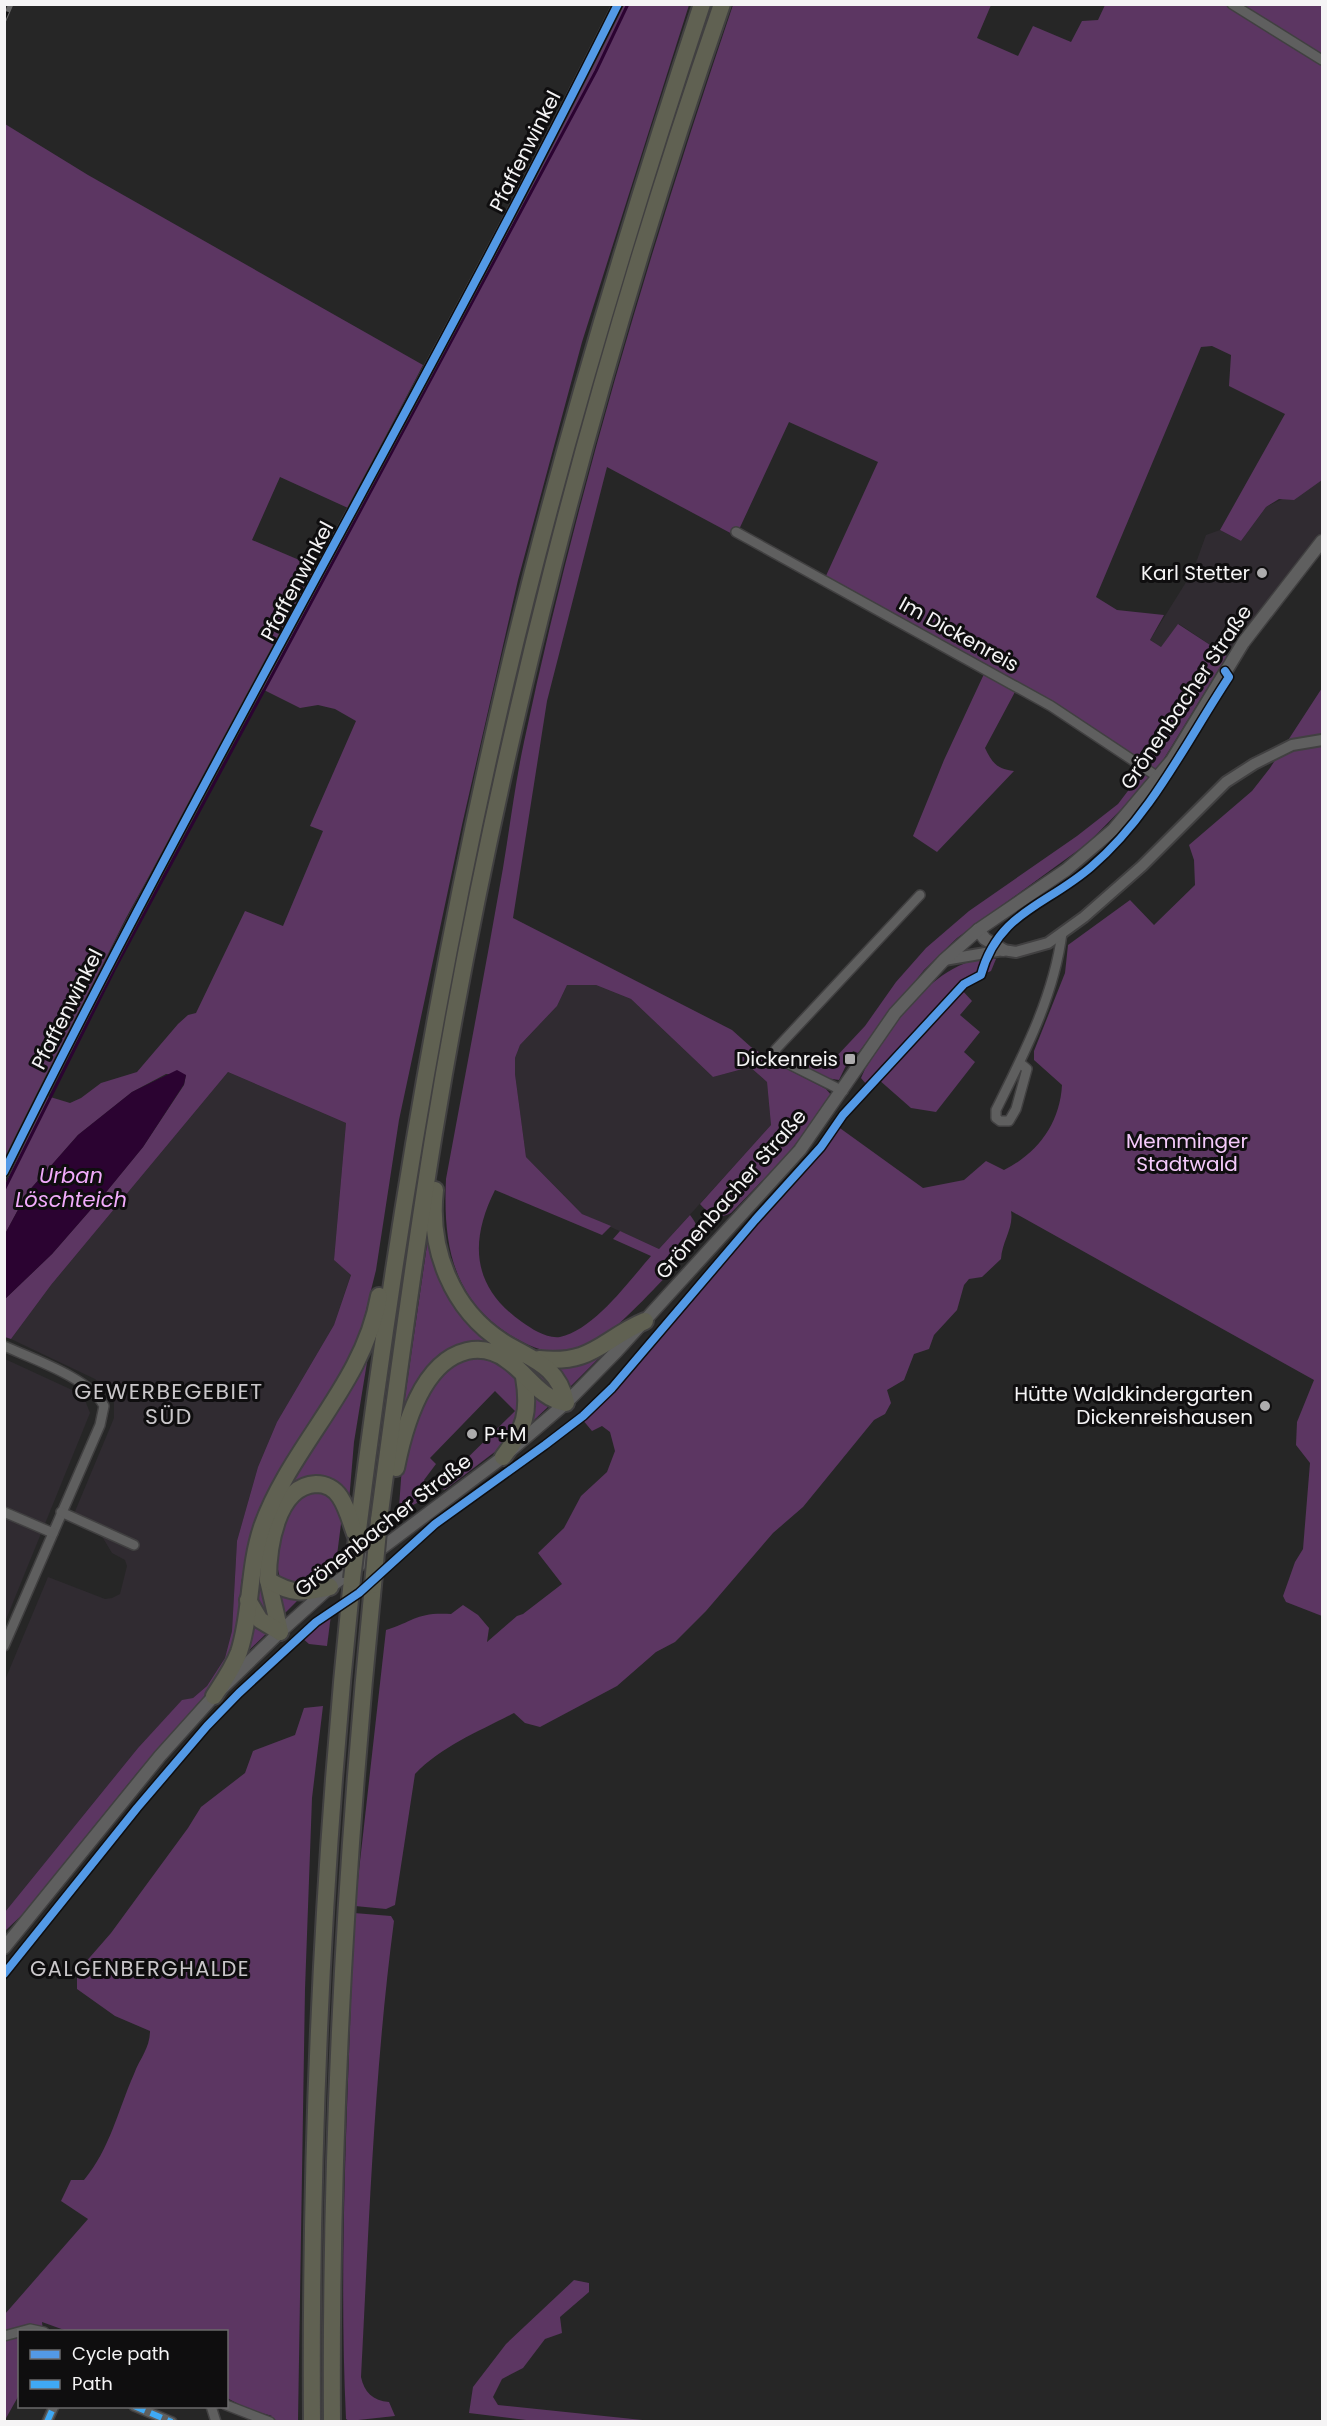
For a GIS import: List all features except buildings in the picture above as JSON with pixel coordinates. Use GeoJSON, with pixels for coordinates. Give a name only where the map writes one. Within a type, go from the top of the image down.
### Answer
{"type":"FeatureCollection","features":[{"type":"Feature","properties":{"kind":"highway"},"geometry":{"type":"LineString","coordinates":[[312,2421],[315,2133],[327,1869],[348,1610],[398,1243],[432,1034],[506,680],[584,381],[646,173],[702,4]]}},
{"type":"Feature","properties":{"kind":"highway"},"geometry":{"type":"LineString","coordinates":[[332,2420],[334,2134],[343,1940],[379,1520],[400,1361],[435,1131],[499,802],[580,469],[646,239],[722,4]]}},
{"type":"Feature","properties":{"kind":"highway"},"geometry":{"type":"LineString","coordinates":[[435,1131],[441,1145],[433,1207],[439,1254],[450,1284],[461,1302],[488,1331],[523,1353],[538,1359],[561,1360],[582,1357],[614,1340],[624,1330],[645,1321]]}},
{"type":"Feature","properties":{"kind":"highway"},"geometry":{"type":"LineString","coordinates":[[214,1696],[238,1653],[253,1561],[271,1503],[289,1469],[354,1369],[377,1312],[385,1262],[398,1243]]}},
{"type":"Feature","properties":{"kind":"highway"},"geometry":{"type":"LineString","coordinates":[[379,1520],[391,1493],[399,1450],[412,1414],[427,1383],[440,1366],[459,1353],[484,1350],[507,1359],[550,1399],[566,1403]]}},
{"type":"Feature","properties":{"kind":"highway"},"geometry":{"type":"LineString","coordinates":[[538,1359],[558,1381],[566,1403]]}},
{"type":"Feature","properties":{"kind":"highway"},"geometry":{"type":"LineString","coordinates":[[503,1457],[516,1440],[527,1413],[524,1377]]}},
{"type":"Feature","properties":{"kind":"highway"},"geometry":{"type":"LineString","coordinates":[[280,1632],[268,1580],[268,1558],[275,1530],[288,1499],[299,1489],[309,1485],[323,1484],[334,1490],[345,1507],[357,1538]]}},
{"type":"Feature","properties":{"kind":"highway"},"geometry":{"type":"LineString","coordinates":[[268,1580],[291,1592],[305,1593],[330,1587]]}},
{"type":"Feature","properties":{"kind":"highway"},"geometry":{"type":"LineString","coordinates":[[248,1600],[260,1620],[280,1632]]}},
{"type":"Feature","properties":{"kind":"main road","name":"Grönenbacher Straße"},"geometry":{"type":"LineString","coordinates":[[4,1948],[160,1756],[214,1696],[330,1587],[503,1457],[566,1403],[645,1321],[800,1150],[895,1013],[944,960],[978,930],[1088,853],[1130,812],[1158,777],[1243,643],[1323,541]]}},
{"type":"Feature","properties":{"kind":"main road"},"geometry":{"type":"LineString","coordinates":[[978,930],[985,939],[1003,950]]}},
{"type":"Feature","properties":{"kind":"street","name":"Pfaffenwinkel"},"geometry":{"type":"LineString","coordinates":[[4,1172],[125,931],[327,560],[548,144],[618,4]]}},
{"type":"Feature","properties":{"kind":"street"},"geometry":{"type":"LineString","coordinates":[[1232,4],[1323,60]]}},
{"type":"Feature","properties":{"kind":"street","name":"Im Dickenreis"},"geometry":{"type":"LineString","coordinates":[[736,532],[1051,706],[1158,777]]}},
{"type":"Feature","properties":{"kind":"street"},"geometry":{"type":"LineString","coordinates":[[944,960],[1003,950],[1016,952],[1029,950],[1048,943],[1142,866],[1226,782],[1254,764],[1292,745],[1323,740]]}},
{"type":"Feature","properties":{"kind":"street"},"geometry":{"type":"LineString","coordinates":[[843,1091],[779,1059],[775,1055],[776,1049],[920,895]]}},
{"type":"Feature","properties":{"kind":"street"},"geometry":{"type":"LineString","coordinates":[[1020,1063],[1027,1069],[1016,1109],[1009,1121],[1000,1121],[996,1118],[996,1110],[1020,1063],[1056,973],[1062,933]]}},
{"type":"Feature","properties":{"kind":"street"},"geometry":{"type":"LineString","coordinates":[[4,1346],[79,1381],[95,1391],[104,1406],[100,1425],[4,1646]]}},
{"type":"Feature","properties":{"kind":"street"},"geometry":{"type":"LineString","coordinates":[[4,1512],[52,1533]]}},
{"type":"Feature","properties":{"kind":"street"},"geometry":{"type":"LineString","coordinates":[[62,1512],[134,1545]]}},
{"type":"Feature","properties":{"kind":"street"},"geometry":{"type":"LineString","coordinates":[[4,2336],[18,2331]]}},
{"type":"Feature","properties":{"kind":"street"},"geometry":{"type":"LineString","coordinates":[[228,2406],[270,2421]]}},
{"type":"Feature","properties":{"kind":"street"},"geometry":{"type":"LineString","coordinates":[[139,2408],[172,2421]]}},
{"type":"Feature","properties":{"kind":"shaded area"},"geometry":{"type":"Polygon","coordinates":[[[1322,480],[1322,532],[1257,613],[1227,656],[1179,624],[1161,647],[1150,640],[1193,571],[1206,535],[1220,530],[1241,541],[1266,507],[1322,480]]]}},
{"type":"Feature","properties":{"kind":"shaded area"},"geometry":{"type":"Polygon","coordinates":[[[567,985],[596,985],[631,999],[713,1077],[750,1067],[767,1082],[771,1125],[659,1249],[582,1214],[526,1157],[515,1058],[520,1045],[557,1006],[567,985]]]}},
{"type":"Feature","properties":{"kind":"shaded area"},"geometry":{"type":"Polygon","coordinates":[[[228,1072],[346,1123],[334,1260],[351,1274],[334,1325],[277,1422],[258,1467],[237,1541],[232,1631],[225,1658],[207,1686],[193,1698],[182,1701],[138,1748],[5,1912],[5,1680],[48,1577],[105,1599],[120,1594],[127,1566],[125,1560],[112,1553],[100,1533],[71,1521],[114,1418],[114,1403],[110,1393],[95,1379],[11,1339],[51,1285],[228,1072]]]}},
{"type":"Feature","properties":{"kind":"shaded area"},"geometry":{"type":"Polygon","coordinates":[[[5,1359],[83,1395],[90,1413],[5,1622],[5,1359]]]}},
{"type":"Feature","properties":{"kind":"green space"},"geometry":{"type":"Polygon","coordinates":[[[623,5],[689,5],[582,342],[518,580],[462,825],[399,1120],[376,1270],[356,1351],[339,1383],[267,1493],[247,1550],[241,1584],[239,1625],[233,1654],[207,1693],[137,1773],[24,1913],[5,1931],[5,1912],[138,1748],[182,1700],[193,1698],[207,1686],[225,1658],[232,1631],[237,1541],[258,1467],[277,1422],[334,1325],[351,1275],[334,1260],[346,1123],[228,1072],[51,1285],[11,1339],[5,1337],[5,1299],[52,1254],[143,1147],[184,1085],[186,1075],[166,1074],[132,1092],[78,1135],[27,1193],[5,1234],[5,1185],[47,1096],[70,1103],[101,1083],[137,1072],[178,1024],[188,1015],[196,1013],[245,911],[283,926],[323,831],[310,826],[356,721],[335,709],[318,705],[300,708],[262,689],[490,263],[623,5]]]}},
{"type":"Feature","properties":{"kind":"green space"},"geometry":{"type":"Polygon","coordinates":[[[733,5],[991,5],[977,38],[1018,56],[1033,26],[1071,42],[1082,21],[1098,20],[1105,5],[1228,5],[1322,64],[1322,480],[1294,500],[1279,499],[1266,507],[1241,541],[1220,530],[1285,414],[1229,386],[1231,355],[1212,346],[1201,347],[1096,597],[1117,610],[1164,615],[1150,640],[1161,647],[1178,624],[1227,656],[1157,770],[825,578],[878,462],[789,422],[736,536],[607,467],[547,701],[513,918],[732,1030],[751,1047],[779,1065],[826,1089],[832,1096],[787,1155],[731,1213],[722,1216],[714,1215],[700,1204],[771,1125],[767,1082],[750,1067],[713,1077],[631,999],[596,985],[567,985],[557,1006],[520,1045],[515,1058],[526,1157],[582,1214],[611,1226],[602,1235],[495,1190],[481,1228],[479,1245],[480,1262],[485,1279],[493,1294],[505,1308],[522,1322],[545,1335],[560,1337],[573,1333],[598,1315],[622,1291],[651,1256],[613,1239],[620,1231],[659,1249],[690,1215],[696,1225],[697,1236],[670,1272],[613,1330],[590,1345],[555,1353],[522,1342],[510,1335],[490,1320],[463,1287],[450,1247],[446,1179],[521,758],[567,555],[645,278],[733,5]]]}},
{"type":"Feature","properties":{"kind":"green space"},"geometry":{"type":"Polygon","coordinates":[[[1237,5],[1322,5],[1322,58],[1237,5]]]}},
{"type":"Feature","properties":{"kind":"green space"},"geometry":{"type":"Polygon","coordinates":[[[5,124],[88,175],[423,365],[348,508],[280,477],[252,540],[318,568],[126,918],[5,1160],[5,124]]]}},
{"type":"Feature","properties":{"kind":"green space"},"geometry":{"type":"Polygon","coordinates":[[[984,674],[1016,690],[985,748],[996,764],[1003,769],[1014,771],[937,852],[913,836],[944,760],[984,674]]]}},
{"type":"Feature","properties":{"kind":"green space","name":"Memminger Stadtwald"},"geometry":{"type":"Polygon","coordinates":[[[1322,688],[1322,1616],[1286,1602],[1283,1596],[1295,1562],[1303,1549],[1310,1463],[1296,1445],[1297,1422],[1314,1380],[1011,1211],[1011,1223],[1001,1259],[982,1277],[969,1279],[964,1285],[957,1310],[934,1335],[929,1349],[914,1354],[904,1380],[887,1390],[891,1403],[885,1414],[874,1420],[803,1507],[773,1533],[706,1611],[675,1642],[656,1652],[617,1686],[540,1727],[525,1723],[514,1713],[462,1740],[426,1764],[415,1774],[395,1905],[386,1909],[355,1906],[386,1630],[430,1614],[451,1614],[463,1605],[478,1615],[489,1628],[487,1642],[517,1616],[523,1614],[562,1584],[538,1553],[564,1528],[581,1496],[607,1472],[615,1451],[610,1432],[602,1426],[592,1431],[582,1419],[648,1351],[837,1126],[923,1188],[964,1180],[986,1161],[1004,1170],[1037,1146],[1057,1112],[1062,1085],[1034,1060],[1034,1051],[1065,973],[1068,945],[1130,900],[1154,925],[1195,885],[1194,860],[1189,845],[1252,791],[1270,768],[1322,688]]]}},
{"type":"Feature","properties":{"kind":"green space"},"geometry":{"type":"Polygon","coordinates":[[[1143,771],[1149,777],[1148,782],[1088,843],[957,938],[924,970],[858,1053],[853,1051],[839,1080],[826,1078],[802,1066],[807,1058],[815,1061],[827,1055],[835,1058],[865,1026],[896,982],[926,948],[969,911],[1077,836],[1118,804],[1143,771]]]}},
{"type":"Feature","properties":{"kind":"green space"},"geometry":{"type":"Polygon","coordinates":[[[983,958],[978,972],[956,989],[867,1085],[861,1078],[865,1069],[914,1001],[945,974],[963,964],[983,958]]]}},
{"type":"Feature","properties":{"kind":"green space"},"geometry":{"type":"Polygon","coordinates":[[[989,958],[996,959],[991,971],[984,974],[989,958]]]}},
{"type":"Feature","properties":{"kind":"green space"},"geometry":{"type":"Polygon","coordinates":[[[961,989],[972,1001],[960,1015],[980,1032],[964,1052],[975,1062],[936,1112],[911,1108],[878,1079],[961,989]]]}},
{"type":"Feature","properties":{"kind":"green space"},"geometry":{"type":"Polygon","coordinates":[[[428,1238],[442,1279],[543,1372],[557,1394],[471,1344],[402,1418],[428,1238]]]}},
{"type":"Feature","properties":{"kind":"green space"},"geometry":{"type":"Polygon","coordinates":[[[370,1344],[354,1442],[349,1501],[334,1484],[278,1506],[273,1618],[265,1617],[256,1600],[271,1517],[370,1344]]]}},
{"type":"Feature","properties":{"kind":"green space"},"geometry":{"type":"Polygon","coordinates":[[[601,1356],[568,1389],[552,1366],[601,1356]]]}},
{"type":"Feature","properties":{"kind":"green space"},"geometry":{"type":"Polygon","coordinates":[[[489,1357],[513,1373],[519,1383],[522,1413],[508,1438],[496,1451],[444,1490],[436,1480],[442,1472],[448,1477],[515,1411],[495,1391],[430,1458],[436,1464],[424,1480],[427,1498],[413,1505],[399,1507],[402,1466],[412,1430],[434,1380],[461,1358],[489,1357]]]}},
{"type":"Feature","properties":{"kind":"green space"},"geometry":{"type":"Polygon","coordinates":[[[532,1390],[551,1404],[531,1423],[535,1407],[532,1390]]]}},
{"type":"Feature","properties":{"kind":"green space"},"geometry":{"type":"Polygon","coordinates":[[[316,1489],[328,1493],[342,1516],[335,1571],[309,1586],[282,1581],[277,1563],[277,1552],[285,1517],[295,1501],[316,1489]]]}},
{"type":"Feature","properties":{"kind":"green space"},"geometry":{"type":"Polygon","coordinates":[[[275,1592],[298,1600],[283,1615],[275,1592]]]}},
{"type":"Feature","properties":{"kind":"green space"},"geometry":{"type":"Polygon","coordinates":[[[251,1613],[269,1631],[242,1657],[251,1613]]]}},
{"type":"Feature","properties":{"kind":"green space"},"geometry":{"type":"Polygon","coordinates":[[[331,1615],[327,1646],[309,1644],[302,1638],[331,1615]]]}},
{"type":"Feature","properties":{"kind":"green space"},"geometry":{"type":"Polygon","coordinates":[[[323,1706],[312,1798],[305,1989],[298,2421],[241,2421],[272,2416],[248,2409],[228,2399],[228,2330],[64,2330],[42,2322],[43,2330],[18,2330],[18,2397],[5,2420],[5,2314],[88,2219],[61,2201],[71,2180],[84,2180],[101,2155],[150,2037],[150,2031],[115,2016],[77,1989],[77,1972],[111,1933],[201,1807],[245,1773],[253,1751],[295,1735],[304,1708],[323,1706]]]}},
{"type":"Feature","properties":{"kind":"green space"},"geometry":{"type":"Polygon","coordinates":[[[354,1913],[391,1916],[394,1921],[377,2092],[361,2377],[364,2387],[374,2398],[389,2402],[395,2416],[349,2421],[346,2419],[343,2293],[354,1913]]]}},
{"type":"Feature","properties":{"kind":"green space"},"geometry":{"type":"Polygon","coordinates":[[[574,2280],[589,2283],[589,2292],[560,2317],[562,2333],[545,2339],[523,2368],[502,2379],[493,2397],[498,2405],[652,2421],[542,2422],[469,2413],[473,2387],[506,2344],[574,2280]]]}},
{"type":"Feature","properties":{"kind":"water","name":"Urban Löschteich"},"geometry":{"type":"Polygon","coordinates":[[[177,1070],[186,1075],[184,1084],[143,1147],[52,1254],[5,1299],[5,1234],[27,1193],[78,1135],[132,1092],[177,1070]]]}},
{"type":"Feature","properties":{"kind":"waterway"},"geometry":{"type":"LineString","coordinates":[[4,1190],[114,970],[596,71],[628,4]]}},
{"type":"Feature","properties":{"kind":"railway"},"geometry":{"type":"LineString","coordinates":[[4,20],[11,4]]}},
{"type":"Feature","properties":{"kind":"marked path"},"geometry":{"type":"LineString","coordinates":[[47,2422],[53,2408]]}},
{"type":"Feature","properties":{"kind":"marked path"},"geometry":{"type":"LineString","coordinates":[[139,2408],[172,2422]]}},
{"type":"Feature","properties":{"kind":"cycle path"},"geometry":{"type":"LineString","coordinates":[[4,1172],[155,878],[467,297],[618,4]]}},
{"type":"Feature","properties":{"kind":"cycle path"},"geometry":{"type":"LineString","coordinates":[[4,1974],[137,1808],[207,1726],[239,1693],[316,1622],[359,1593],[435,1524],[583,1416],[612,1388],[755,1220],[821,1147],[843,1115],[964,984],[981,975],[989,954],[1011,923],[1091,867],[1132,825],[1150,802],[1229,677],[1225,671]]}},
{"type":"Feature","properties":{"kind":"place","name":"Karl Stetter"},"geometry":{"type":"Point","coordinates":[1262,573]}},
{"type":"Feature","properties":{"kind":"place","name":"Dickenreis"},"geometry":{"type":"Point","coordinates":[850,1059]}},
{"type":"Feature","properties":{"kind":"place","name":"Hütte Waldkindergarten Dickenreishausen"},"geometry":{"type":"Point","coordinates":[1265,1406]}},
{"type":"Feature","properties":{"kind":"place","name":"P+M"},"geometry":{"type":"Point","coordinates":[472,1434]}},
{"type":"Feature","properties":{"kind":"district","name":"GEWERBEGEBIET SÜD"},"geometry":{"type":"Point","coordinates":[169,1404]}},
{"type":"Feature","properties":{"kind":"district","name":"GALGENBERGHALDE"},"geometry":{"type":"Point","coordinates":[140,1968]}}]}
